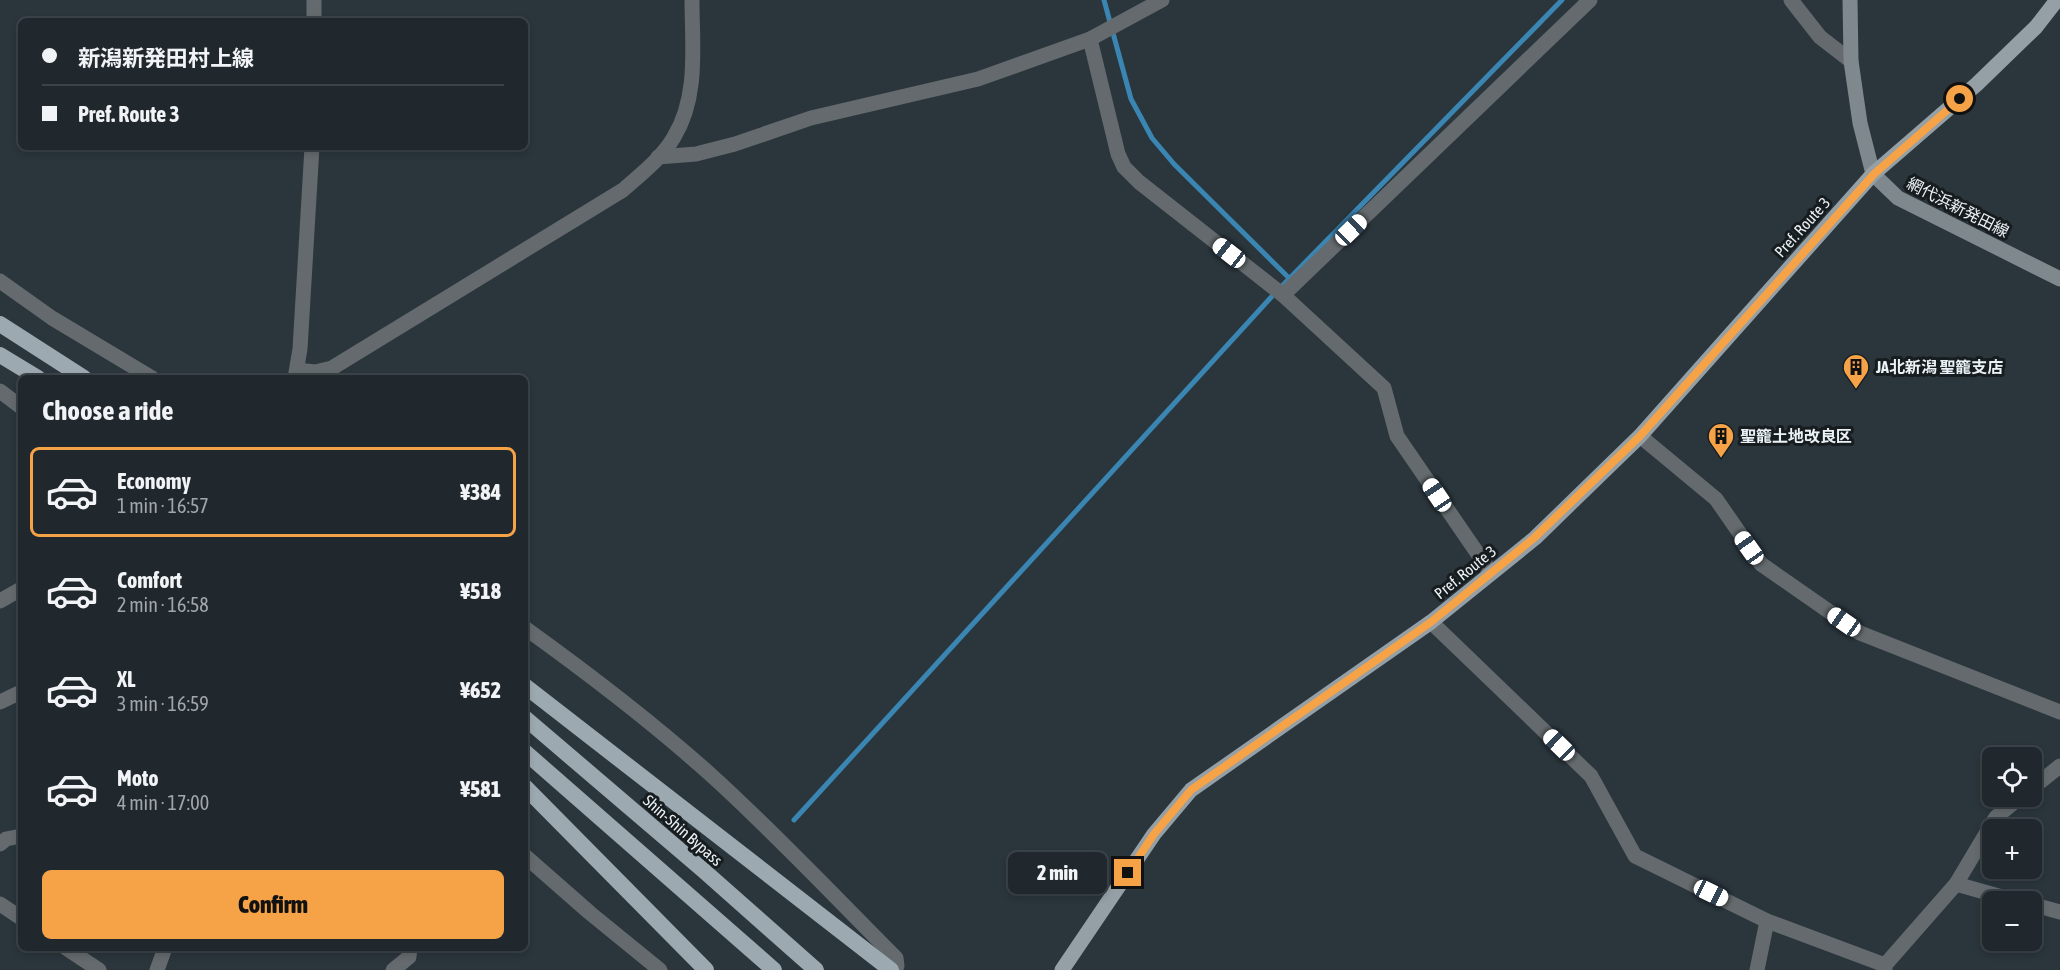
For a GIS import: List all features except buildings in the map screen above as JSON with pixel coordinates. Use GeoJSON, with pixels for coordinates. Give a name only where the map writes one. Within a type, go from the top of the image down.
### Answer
{"type":"FeatureCollection","features":[{"type":"Feature","properties":{"kind":"highway"},"geometry":{"type":"LineString","coordinates":[[0,324],[79,375]]}},
{"type":"Feature","properties":{"kind":"highway"},"geometry":{"type":"LineString","coordinates":[[0,355],[33,375]]}},
{"type":"Feature","properties":{"kind":"highway"},"geometry":{"type":"LineString","coordinates":[[528,688],[892,970]]}},
{"type":"Feature","properties":{"kind":"highway","name":"Shin-Shin Bypass"},"geometry":{"type":"LineString","coordinates":[[528,721],[816,970]]}},
{"type":"Feature","properties":{"kind":"highway"},"geometry":{"type":"LineString","coordinates":[[528,755],[774,970]]}},
{"type":"Feature","properties":{"kind":"highway"},"geometry":{"type":"LineString","coordinates":[[528,790],[706,970]]}},
{"type":"Feature","properties":{"kind":"main road","name":"網代浜新発田線"},"geometry":{"type":"LineString","coordinates":[[1850,0],[1851,61],[1860,123],[1874,174],[1898,198],[2060,279]]}},
{"type":"Feature","properties":{"kind":"main road","name":"Pref. Route 3"},"geometry":{"type":"LineString","coordinates":[[1062,970],[1154,834],[1191,790],[1431,622],[1534,538],[1640,436],[1874,174],[1977,84],[2036,27],[2056,0]]}},
{"type":"Feature","properties":{"kind":"street"},"geometry":{"type":"LineString","coordinates":[[314,0],[314,18]]}},
{"type":"Feature","properties":{"kind":"street"},"geometry":{"type":"LineString","coordinates":[[312,150],[296,374],[332,368],[623,190],[658,158],[675,136],[686,110],[693,81],[693,0]]}},
{"type":"Feature","properties":{"kind":"street"},"geometry":{"type":"LineString","coordinates":[[658,158],[696,154],[735,144],[811,118],[978,80],[1090,39],[1162,0]]}},
{"type":"Feature","properties":{"kind":"street"},"geometry":{"type":"LineString","coordinates":[[1283,295],[1590,0]]}},
{"type":"Feature","properties":{"kind":"street"},"geometry":{"type":"LineString","coordinates":[[1791,0],[1820,37],[1851,61]]}},
{"type":"Feature","properties":{"kind":"street"},"geometry":{"type":"LineString","coordinates":[[1090,39],[1118,154],[1124,167],[1139,182],[1283,295],[1383,388],[1397,436],[1491,573]]}},
{"type":"Feature","properties":{"kind":"street"},"geometry":{"type":"LineString","coordinates":[[0,280],[52,318],[147,375]]}},
{"type":"Feature","properties":{"kind":"street"},"geometry":{"type":"LineString","coordinates":[[0,391],[18,405]]}},
{"type":"Feature","properties":{"kind":"street"},"geometry":{"type":"LineString","coordinates":[[1640,436],[1716,500],[1761,564],[1860,633],[2060,712]]}},
{"type":"Feature","properties":{"kind":"street"},"geometry":{"type":"LineString","coordinates":[[0,601],[18,591]]}},
{"type":"Feature","properties":{"kind":"street"},"geometry":{"type":"LineString","coordinates":[[1431,622],[1591,776],[1635,856],[1767,921],[1885,968],[1956,884],[1996,817],[2008,807]]}},
{"type":"Feature","properties":{"kind":"street"},"geometry":{"type":"LineString","coordinates":[[528,630],[593,676],[711,775],[896,958],[897,966],[892,970]]}},
{"type":"Feature","properties":{"kind":"street"},"geometry":{"type":"LineString","coordinates":[[0,702],[18,693]]}},
{"type":"Feature","properties":{"kind":"street"},"geometry":{"type":"LineString","coordinates":[[2042,780],[2060,766]]}},
{"type":"Feature","properties":{"kind":"street"},"geometry":{"type":"LineString","coordinates":[[528,859],[660,970]]}},
{"type":"Feature","properties":{"kind":"street"},"geometry":{"type":"LineString","coordinates":[[1956,884],[1982,891]]}},
{"type":"Feature","properties":{"kind":"street"},"geometry":{"type":"LineString","coordinates":[[0,904],[18,916]]}},
{"type":"Feature","properties":{"kind":"street"},"geometry":{"type":"LineString","coordinates":[[2042,907],[2060,912]]}},
{"type":"Feature","properties":{"kind":"street"},"geometry":{"type":"LineString","coordinates":[[1756,970],[1767,921]]}},
{"type":"Feature","properties":{"kind":"street"},"geometry":{"type":"LineString","coordinates":[[70,951],[99,970]]}},
{"type":"Feature","properties":{"kind":"street"},"geometry":{"type":"LineString","coordinates":[[157,970],[164,951]]}},
{"type":"Feature","properties":{"kind":"street"},"geometry":{"type":"LineString","coordinates":[[393,970],[409,957],[410,951]]}},
{"type":"Feature","properties":{"kind":"waterway"},"geometry":{"type":"LineString","coordinates":[[1104,0],[1131,99],[1152,138],[1174,164],[1289,278]]}},
{"type":"Feature","properties":{"kind":"waterway"},"geometry":{"type":"LineString","coordinates":[[1282,286],[1562,0]]}},
{"type":"Feature","properties":{"kind":"waterway"},"geometry":{"type":"LineString","coordinates":[[794,820],[1275,293]]}},
{"type":"Feature","properties":{"kind":"place","name":"JA北新潟 聖籠支店"},"geometry":{"type":"Point","coordinates":[1856,390]}},
{"type":"Feature","properties":{"kind":"place","name":"聖籠土地改良区"},"geometry":{"type":"Point","coordinates":[1721,459]}},
{"type":"Feature","properties":{"kind":"route"},"geometry":{"type":"LineString","coordinates":[[1128,873],[1154,834],[1191,790],[1431,622],[1534,538],[1640,436],[1874,174],[1960,99]]}}]}
